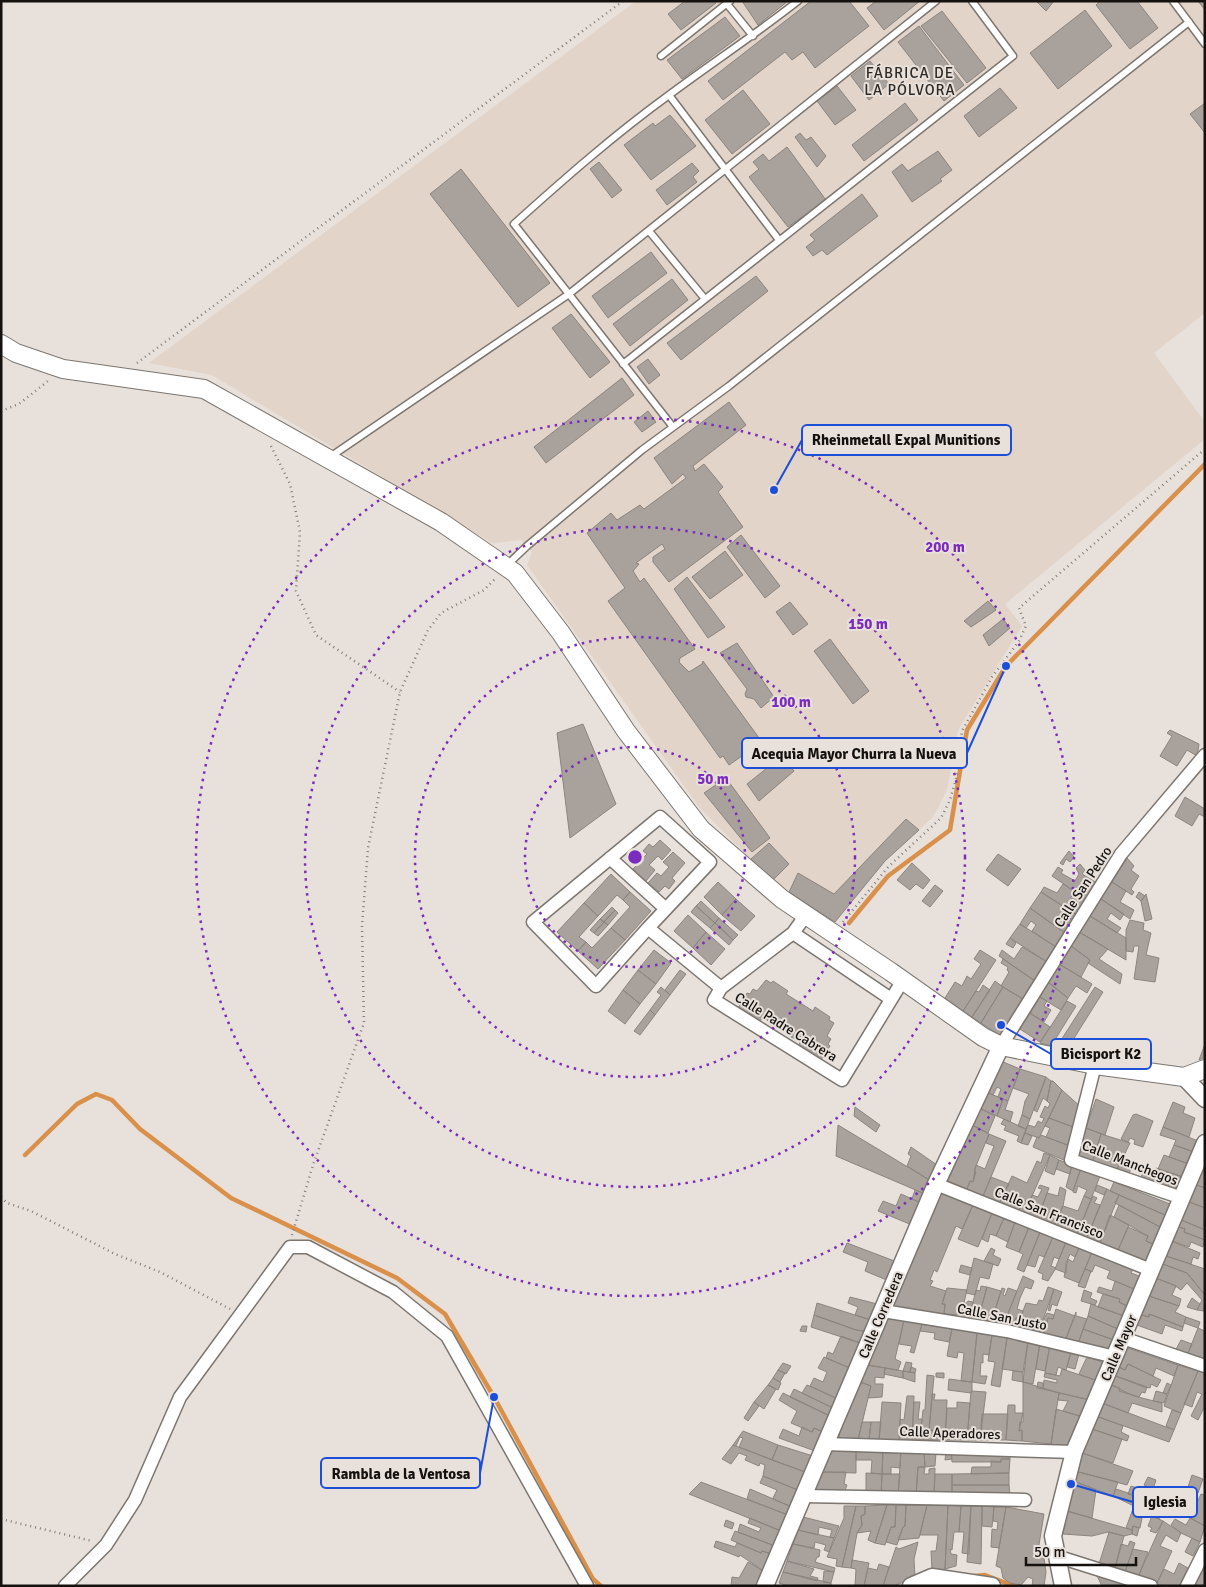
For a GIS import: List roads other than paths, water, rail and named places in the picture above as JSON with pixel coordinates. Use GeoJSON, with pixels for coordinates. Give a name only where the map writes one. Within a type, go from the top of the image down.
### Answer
{"type":"FeatureCollection","features":[{"type":"Feature","properties":{"kind":"main road"},"geometry":{"type":"LineString","coordinates":[[1,344],[16,353],[63,369],[204,389],[441,522],[506,566],[515,573],[561,633],[626,731],[701,829],[782,899],[903,980],[983,1037],[1001,1046],[1095,1065],[1184,1077],[1205,1069]]}},
{"type":"Feature","properties":{"kind":"street","name":"Calle San Pedro"},"geometry":{"type":"LineString","coordinates":[[1001,1046],[1121,854],[1205,755]]}},
{"type":"Feature","properties":{"kind":"street"},"geometry":{"type":"LineString","coordinates":[[660,817],[710,862],[666,909],[596,986],[533,922],[660,817]]}},
{"type":"Feature","properties":{"kind":"street"},"geometry":{"type":"LineString","coordinates":[[610,858],[666,909]]}},
{"type":"Feature","properties":{"kind":"street"},"geometry":{"type":"LineString","coordinates":[[648,928],[721,988],[792,933],[806,915]]}},
{"type":"Feature","properties":{"kind":"street"},"geometry":{"type":"LineString","coordinates":[[792,933],[891,1000],[903,980]]}},
{"type":"Feature","properties":{"kind":"street","name":"Calle Padre Cabrera"},"geometry":{"type":"LineString","coordinates":[[721,988],[714,1000],[842,1080],[891,1000]]}},
{"type":"Feature","properties":{"kind":"street","name":"Calle Corredera"},"geometry":{"type":"LineString","coordinates":[[765,1586],[936,1184],[1001,1046]]}},
{"type":"Feature","properties":{"kind":"street","name":"Calle Manchegos"},"geometry":{"type":"LineString","coordinates":[[1095,1065],[1071,1160],[1182,1198]]}},
{"type":"Feature","properties":{"kind":"street"},"geometry":{"type":"LineString","coordinates":[[1184,1077],[1205,1099]]}},
{"type":"Feature","properties":{"kind":"street","name":"Calle Mayor"},"geometry":{"type":"LineString","coordinates":[[1064,1586],[1053,1536],[1074,1452],[1205,1143]]}},
{"type":"Feature","properties":{"kind":"street","name":"Calle San Francisco"},"geometry":{"type":"LineString","coordinates":[[936,1184],[1151,1270]]}},
{"type":"Feature","properties":{"kind":"street"},"geometry":{"type":"LineString","coordinates":[[65,1586],[106,1545],[135,1500],[180,1397],[290,1247],[308,1247],[393,1292],[448,1336],[587,1586]]}},
{"type":"Feature","properties":{"kind":"street","name":"Calle San Justo"},"geometry":{"type":"LineString","coordinates":[[883,1311],[1006,1331],[1115,1358]]}},
{"type":"Feature","properties":{"kind":"street"},"geometry":{"type":"LineString","coordinates":[[1123,1338],[1205,1366]]}},
{"type":"Feature","properties":{"kind":"street","name":"Calle Aperadores"},"geometry":{"type":"LineString","coordinates":[[824,1444],[1074,1452]]}},
{"type":"Feature","properties":{"kind":"street"},"geometry":{"type":"LineString","coordinates":[[803,1496],[1025,1500]]}},
{"type":"Feature","properties":{"kind":"street"},"geometry":{"type":"LineString","coordinates":[[1187,1586],[1205,1550]]}},
{"type":"Feature","properties":{"kind":"street"},"geometry":{"type":"LineString","coordinates":[[1059,1557],[1151,1586]]}},
{"type":"Feature","properties":{"kind":"street"},"geometry":{"type":"LineString","coordinates":[[911,1586],[932,1577],[992,1586]]}},
{"type":"Feature","properties":{"kind":"lane"},"geometry":{"type":"LineString","coordinates":[[673,427],[514,224],[593,153],[669,94],[753,36],[798,1]]}},
{"type":"Feature","properties":{"kind":"lane"},"geometry":{"type":"LineString","coordinates":[[328,459],[569,294],[936,1]]}},
{"type":"Feature","properties":{"kind":"lane"},"geometry":{"type":"LineString","coordinates":[[623,364],[1013,56],[972,1]]}},
{"type":"Feature","properties":{"kind":"lane"},"geometry":{"type":"LineString","coordinates":[[1173,1],[1205,44]]}},
{"type":"Feature","properties":{"kind":"lane"},"geometry":{"type":"LineString","coordinates":[[661,56],[729,2],[753,36]]}},
{"type":"Feature","properties":{"kind":"lane"},"geometry":{"type":"LineString","coordinates":[[506,566],[526,546],[626,463],[730,386],[1189,22]]}},
{"type":"Feature","properties":{"kind":"lane"},"geometry":{"type":"LineString","coordinates":[[669,94],[780,240]]}},
{"type":"Feature","properties":{"kind":"lane"},"geometry":{"type":"LineString","coordinates":[[649,231],[705,299]]}},
{"type":"Feature","properties":{"kind":"waterway"},"geometry":{"type":"LineString","coordinates":[[849,923],[888,876],[950,830],[967,730],[1006,666],[1205,464]]}},
{"type":"Feature","properties":{"kind":"waterway"},"geometry":{"type":"LineString","coordinates":[[25,1155],[77,1104],[96,1094],[112,1100],[140,1129],[231,1198],[397,1278],[445,1314],[494,1397],[593,1579],[601,1586]]}},
{"type":"Feature","properties":{"kind":"waterway"},"geometry":{"type":"LineString","coordinates":[[974,1576],[985,1575],[1014,1586]]}},
{"type":"Feature","properties":{"kind":"place","name":"Rheinmetall Expal Munitions"},"geometry":{"type":"Point","coordinates":[774,490]}},
{"type":"Feature","properties":{"kind":"place","name":"Acequia Mayor Churra la Nueva"},"geometry":{"type":"Point","coordinates":[1006,666]}},
{"type":"Feature","properties":{"kind":"place","name":"Bicisport K2"},"geometry":{"type":"Point","coordinates":[1001,1025]}},
{"type":"Feature","properties":{"kind":"place","name":"Rambla de la Ventosa"},"geometry":{"type":"Point","coordinates":[494,1397]}},
{"type":"Feature","properties":{"kind":"place","name":"Iglesia"},"geometry":{"type":"Point","coordinates":[1071,1484]}},
{"type":"Feature","properties":{"kind":"district","name":"FÁBRICA DE LA PÓLVORA"},"geometry":{"type":"Point","coordinates":[910,82]}}]}
